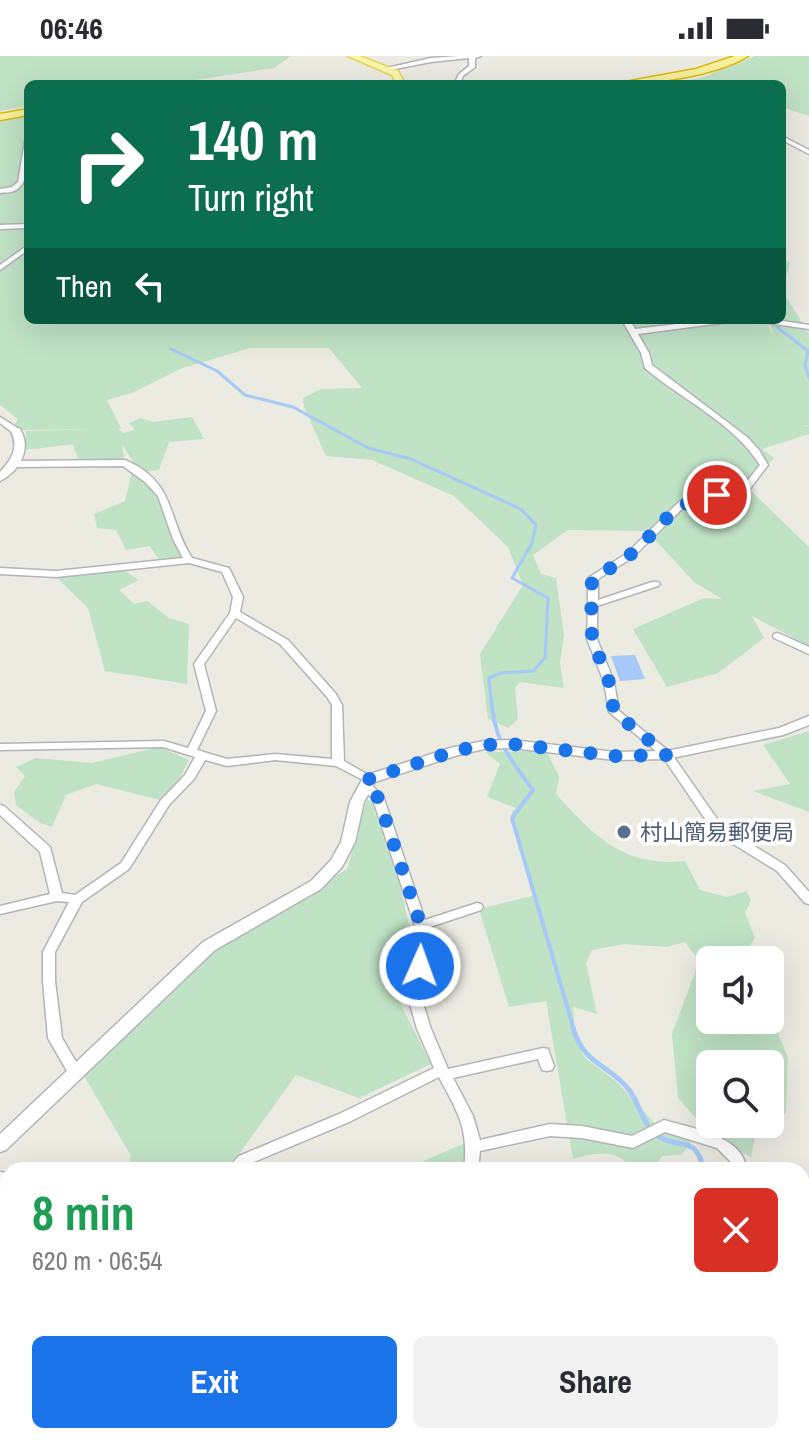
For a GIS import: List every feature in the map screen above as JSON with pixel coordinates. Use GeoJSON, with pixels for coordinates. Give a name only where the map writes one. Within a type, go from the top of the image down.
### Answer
{"type":"FeatureCollection","features":[{"type":"Feature","properties":{"kind":"highway"},"geometry":{"type":"LineString","coordinates":[[646,80],[697,71],[744,56]]}},
{"type":"Feature","properties":{"kind":"highway"},"geometry":{"type":"LineString","coordinates":[[0,117],[24,114]]}},
{"type":"Feature","properties":{"kind":"main road"},"geometry":{"type":"LineString","coordinates":[[352,56],[385,69],[400,80]]}},
{"type":"Feature","properties":{"kind":"street"},"geometry":{"type":"LineString","coordinates":[[385,69],[417,62],[478,56]]}},
{"type":"Feature","properties":{"kind":"street"},"geometry":{"type":"LineString","coordinates":[[459,80],[472,67],[472,57]]}},
{"type":"Feature","properties":{"kind":"street"},"geometry":{"type":"LineString","coordinates":[[786,140],[809,152]]}},
{"type":"Feature","properties":{"kind":"street"},"geometry":{"type":"LineString","coordinates":[[0,191],[14,189],[21,183],[24,165]]}},
{"type":"Feature","properties":{"kind":"street"},"geometry":{"type":"LineString","coordinates":[[0,227],[24,226]]}},
{"type":"Feature","properties":{"kind":"street"},"geometry":{"type":"LineString","coordinates":[[0,268],[24,250]]}},
{"type":"Feature","properties":{"kind":"street"},"geometry":{"type":"LineString","coordinates":[[628,324],[645,353],[648,366],[733,431],[760,455],[764,465],[746,488],[699,497],[673,510],[629,556],[593,578],[592,639],[609,682],[614,712],[667,755],[718,829],[781,868],[809,900]]}},
{"type":"Feature","properties":{"kind":"street"},"geometry":{"type":"LineString","coordinates":[[632,332],[697,324]]}},
{"type":"Feature","properties":{"kind":"street"},"geometry":{"type":"LineString","coordinates":[[786,324],[809,327]]}},
{"type":"Feature","properties":{"kind":"street"},"geometry":{"type":"LineString","coordinates":[[0,419],[21,437],[21,450],[15,464],[0,478]]}},
{"type":"Feature","properties":{"kind":"street"},"geometry":{"type":"LineString","coordinates":[[15,464],[125,463],[140,472],[164,498],[177,541],[189,560]]}},
{"type":"Feature","properties":{"kind":"street"},"geometry":{"type":"LineString","coordinates":[[0,571],[56,574],[189,560],[226,570],[238,597],[235,613],[199,664],[211,711],[190,777],[165,803],[125,866],[77,899],[49,952],[55,1038],[76,1074]]}},
{"type":"Feature","properties":{"kind":"street"},"geometry":{"type":"LineString","coordinates":[[591,605],[655,584]]}},
{"type":"Feature","properties":{"kind":"street"},"geometry":{"type":"LineString","coordinates":[[235,613],[284,642],[332,696],[337,705],[338,763]]}},
{"type":"Feature","properties":{"kind":"street"},"geometry":{"type":"LineString","coordinates":[[778,636],[809,651]]}},
{"type":"Feature","properties":{"kind":"street"},"geometry":{"type":"LineString","coordinates":[[0,1145],[209,946],[316,885],[337,863],[348,842],[357,802],[367,783],[455,751],[484,745],[512,744],[615,756],[667,755],[783,731],[809,720]]}},
{"type":"Feature","properties":{"kind":"street"},"geometry":{"type":"LineString","coordinates":[[0,747],[164,744],[227,763],[275,757],[338,763],[367,783],[381,806],[421,926],[423,946],[414,990],[415,1003],[444,1072],[466,1110],[475,1147],[472,1162]]}},
{"type":"Feature","properties":{"kind":"street"},"geometry":{"type":"LineString","coordinates":[[0,809],[46,850],[57,897]]}},
{"type":"Feature","properties":{"kind":"street"},"geometry":{"type":"LineString","coordinates":[[0,910],[57,897],[77,899]]}},
{"type":"Feature","properties":{"kind":"street"},"geometry":{"type":"LineString","coordinates":[[421,926],[477,907]]}},
{"type":"Feature","properties":{"kind":"street"},"geometry":{"type":"LineString","coordinates":[[242,1162],[444,1072],[543,1053],[547,1066]]}},
{"type":"Feature","properties":{"kind":"street"},"geometry":{"type":"LineString","coordinates":[[475,1147],[550,1130],[582,1132],[633,1142],[664,1126],[722,1144],[739,1162]]}},
{"type":"Feature","properties":{"kind":"green space"},"geometry":{"type":"Polygon","coordinates":[[[0,56],[291,56],[274,68],[195,80],[24,80],[24,107],[0,111],[0,56]]]}},
{"type":"Feature","properties":{"kind":"green space"},"geometry":{"type":"Polygon","coordinates":[[[755,56],[809,56],[809,116],[786,108],[786,80],[690,80],[755,56]]]}},
{"type":"Feature","properties":{"kind":"green space"},"geometry":{"type":"Polygon","coordinates":[[[24,113],[24,324],[768,324],[773,336],[770,324],[786,324],[786,297],[809,334],[809,426],[801,425],[809,427],[809,434],[762,449],[774,458],[747,487],[809,547],[809,646],[752,616],[764,638],[718,673],[667,687],[633,629],[704,598],[722,599],[694,582],[647,531],[568,530],[533,555],[541,574],[556,578],[564,635],[560,663],[564,688],[520,682],[515,688],[518,719],[508,728],[488,719],[480,654],[523,585],[508,547],[454,496],[372,460],[326,456],[303,398],[321,389],[362,388],[329,348],[250,348],[180,369],[132,393],[107,400],[121,428],[118,429],[123,433],[135,430],[129,423],[141,418],[152,422],[192,417],[204,439],[169,442],[159,470],[142,472],[160,494],[187,559],[163,564],[149,546],[126,550],[116,530],[97,528],[94,514],[125,501],[133,467],[138,470],[122,444],[125,464],[79,463],[73,444],[26,450],[26,431],[94,429],[18,430],[15,424],[18,419],[0,405],[0,117],[24,113]]]}},
{"type":"Feature","properties":{"kind":"green space"},"geometry":{"type":"Polygon","coordinates":[[[122,569],[139,580],[119,590],[134,604],[147,601],[169,618],[189,624],[187,684],[105,671],[88,608],[56,577],[122,569]]]}},
{"type":"Feature","properties":{"kind":"green space"},"geometry":{"type":"Polygon","coordinates":[[[809,731],[809,812],[753,791],[790,784],[763,745],[809,731]]]}},
{"type":"Feature","properties":{"kind":"green space"},"geometry":{"type":"Polygon","coordinates":[[[159,747],[189,760],[173,791],[160,800],[96,784],[66,795],[52,827],[40,823],[16,805],[14,792],[25,776],[16,767],[36,758],[92,763],[159,747]]]}},
{"type":"Feature","properties":{"kind":"green space"},"geometry":{"type":"Polygon","coordinates":[[[546,751],[559,776],[556,794],[583,823],[612,846],[644,859],[685,861],[700,890],[727,897],[746,891],[751,900],[745,913],[755,938],[750,946],[696,946],[696,957],[685,942],[667,947],[624,944],[592,950],[586,963],[597,1014],[573,1007],[576,1043],[585,1058],[617,1082],[657,1126],[683,1130],[691,1143],[681,1155],[662,1156],[658,1162],[626,1162],[606,1154],[573,1159],[546,1001],[509,1007],[479,909],[535,895],[513,820],[512,812],[516,808],[487,797],[500,764],[485,752],[546,751]]]}},
{"type":"Feature","properties":{"kind":"green space"},"geometry":{"type":"Polygon","coordinates":[[[367,800],[371,801],[400,885],[411,934],[399,1001],[431,1064],[359,1098],[296,1075],[230,1162],[130,1162],[130,1154],[84,1076],[217,947],[347,869],[367,800]]]}},
{"type":"Feature","properties":{"kind":"green space"},"geometry":{"type":"Polygon","coordinates":[[[696,969],[696,1034],[778,1034],[788,1058],[786,1113],[784,1050],[696,1050],[696,1118],[678,1098],[672,1034],[696,969]]]}},
{"type":"Feature","properties":{"kind":"green space"},"geometry":{"type":"Polygon","coordinates":[[[713,1138],[755,1138],[751,1157],[713,1138]]]}},
{"type":"Feature","properties":{"kind":"green space"},"geometry":{"type":"Polygon","coordinates":[[[465,1143],[465,1162],[422,1162],[465,1143]]]}},
{"type":"Feature","properties":{"kind":"water"},"geometry":{"type":"Polygon","coordinates":[[[635,655],[645,679],[620,681],[611,656],[635,655]]]}},
{"type":"Feature","properties":{"kind":"waterway"},"geometry":{"type":"LineString","coordinates":[[777,324],[777,327],[808,351],[805,365],[809,378]]}},
{"type":"Feature","properties":{"kind":"waterway"},"geometry":{"type":"LineString","coordinates":[[171,349],[217,371],[245,395],[293,407],[368,448],[411,459],[521,509],[536,525],[532,543],[512,578],[548,598],[545,658],[533,671],[501,673],[489,678],[491,700]]}},
{"type":"Feature","properties":{"kind":"waterway"},"geometry":{"type":"LineString","coordinates":[[491,698],[499,737],[533,790],[512,818],[574,1030]]}},
{"type":"Feature","properties":{"kind":"waterway"},"geometry":{"type":"LineString","coordinates":[[573,1028],[578,1041],[591,1058],[630,1091],[654,1133],[669,1141],[690,1146],[701,1162]]}},
{"type":"Feature","properties":{"kind":"place","name":"村山簡易郵便局"},"geometry":{"type":"Point","coordinates":[624,832]}},
{"type":"Feature","properties":{"kind":"route"},"geometry":{"type":"LineString","coordinates":[[420,966],[423,946],[421,926],[381,806],[377,796],[365,786],[369,779],[455,751],[484,745],[512,744],[615,756],[667,755],[614,712],[609,682],[592,639],[591,587],[593,578],[629,556],[673,510],[699,497],[717,495]]}}]}
